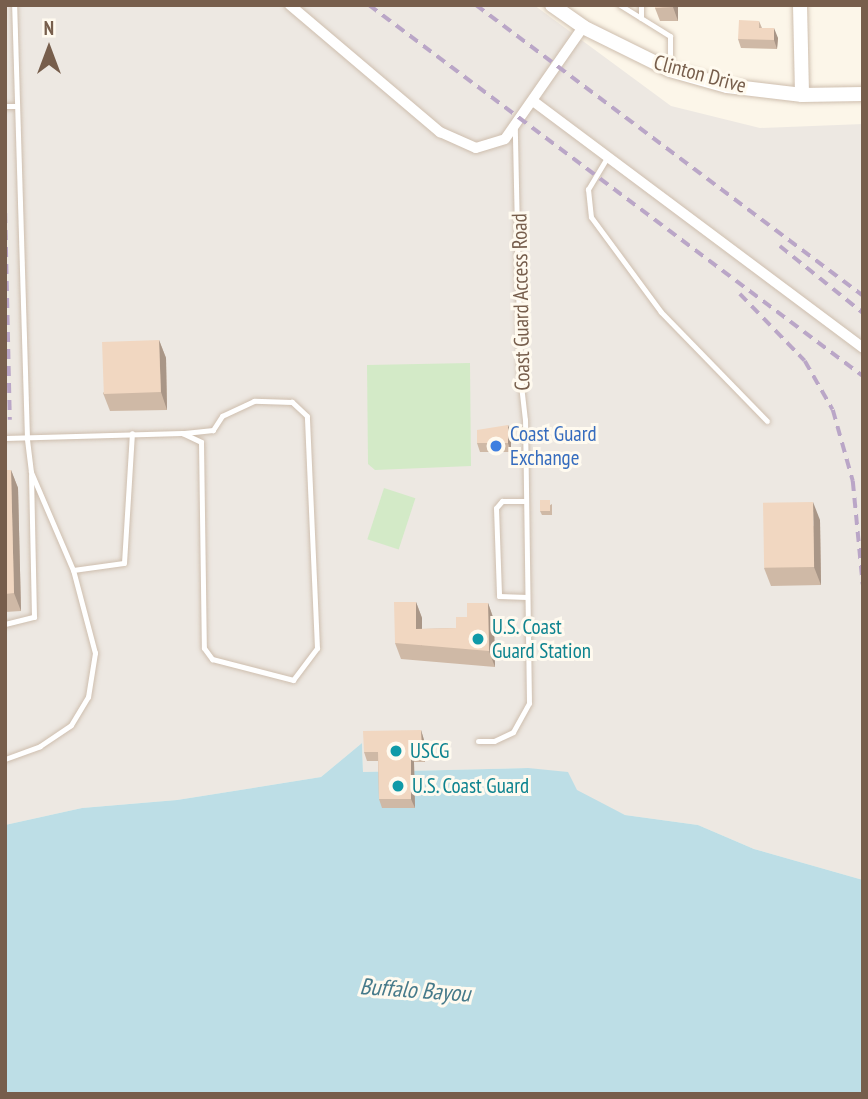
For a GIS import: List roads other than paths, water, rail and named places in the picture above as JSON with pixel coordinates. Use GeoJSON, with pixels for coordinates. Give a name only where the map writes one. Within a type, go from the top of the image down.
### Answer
{"type":"FeatureCollection","features":[{"type":"Feature","properties":{"kind":"main road","name":"Clinton Drive"},"geometry":{"type":"LineString","coordinates":[[552,5],[583,27],[670,70],[727,86],[802,94],[863,94]]}},
{"type":"Feature","properties":{"kind":"main road"},"geometry":{"type":"LineString","coordinates":[[800,5],[802,94]]}},
{"type":"Feature","properties":{"kind":"street"},"geometry":{"type":"LineString","coordinates":[[290,5],[451,140],[488,147],[505,139],[583,27]]}},
{"type":"Feature","properties":{"kind":"street"},"geometry":{"type":"LineString","coordinates":[[533,102],[863,348]]}},
{"type":"Feature","properties":{"kind":"lane"},"geometry":{"type":"LineString","coordinates":[[5,624],[34,617],[14,5]]}},
{"type":"Feature","properties":{"kind":"lane"},"geometry":{"type":"LineString","coordinates":[[641,5],[641,18]]}},
{"type":"Feature","properties":{"kind":"lane"},"geometry":{"type":"LineString","coordinates":[[624,6],[670,36],[670,70]]}},
{"type":"Feature","properties":{"kind":"lane"},"geometry":{"type":"LineString","coordinates":[[5,106],[17,106]]}},
{"type":"Feature","properties":{"kind":"lane","name":"Coast Guard Access Road"},"geometry":{"type":"LineString","coordinates":[[478,741],[494,741],[513,732],[526,710],[526,501],[514,125]]}},
{"type":"Feature","properties":{"kind":"lane"},"geometry":{"type":"LineString","coordinates":[[608,156],[588,189],[591,216],[661,312],[767,421]]}},
{"type":"Feature","properties":{"kind":"lane"},"geometry":{"type":"LineString","coordinates":[[5,438],[214,430],[222,416],[254,401],[292,402],[307,416],[317,648],[293,680],[212,659],[204,648],[201,442],[182,433]]}},
{"type":"Feature","properties":{"kind":"lane"},"geometry":{"type":"LineString","coordinates":[[73,570],[124,563],[132,433]]}},
{"type":"Feature","properties":{"kind":"lane"},"geometry":{"type":"LineString","coordinates":[[5,759],[40,746],[71,725],[88,697],[95,653],[73,570],[31,472]]}},
{"type":"Feature","properties":{"kind":"lane"},"geometry":{"type":"LineString","coordinates":[[526,501],[502,501],[496,508],[499,597],[527,597]]}},
{"type":"Feature","properties":{"kind":"water","name":"Buffalo Bayou"},"geometry":{"type":"Polygon","coordinates":[[[362,743],[363,772],[528,768],[568,772],[577,790],[625,815],[698,825],[754,849],[863,880],[863,1094],[5,1094],[5,825],[82,808],[177,800],[321,777],[362,743]]]}},
{"type":"Feature","properties":{"kind":"railway"},"geometry":{"type":"LineString","coordinates":[[369,5],[863,376]]}},
{"type":"Feature","properties":{"kind":"railway"},"geometry":{"type":"LineString","coordinates":[[476,5],[863,296]]}},
{"type":"Feature","properties":{"kind":"railway"},"geometry":{"type":"LineString","coordinates":[[5,196],[10,420]]}},
{"type":"Feature","properties":{"kind":"railway"},"geometry":{"type":"LineString","coordinates":[[780,246],[863,313]]}},
{"type":"Feature","properties":{"kind":"railway"},"geometry":{"type":"LineString","coordinates":[[740,294],[805,361],[833,410],[853,481],[863,585]]}},
{"type":"Feature","properties":{"kind":"place","name":"Coast Guard Exchange"},"geometry":{"type":"Point","coordinates":[496,446]}},
{"type":"Feature","properties":{"kind":"place","name":"U.S. Coast Guard Station"},"geometry":{"type":"Point","coordinates":[478,639]}},
{"type":"Feature","properties":{"kind":"place","name":"USCG"},"geometry":{"type":"Point","coordinates":[396,751]}},
{"type":"Feature","properties":{"kind":"place","name":"U.S. Coast Guard"},"geometry":{"type":"Point","coordinates":[398,786]}}]}
